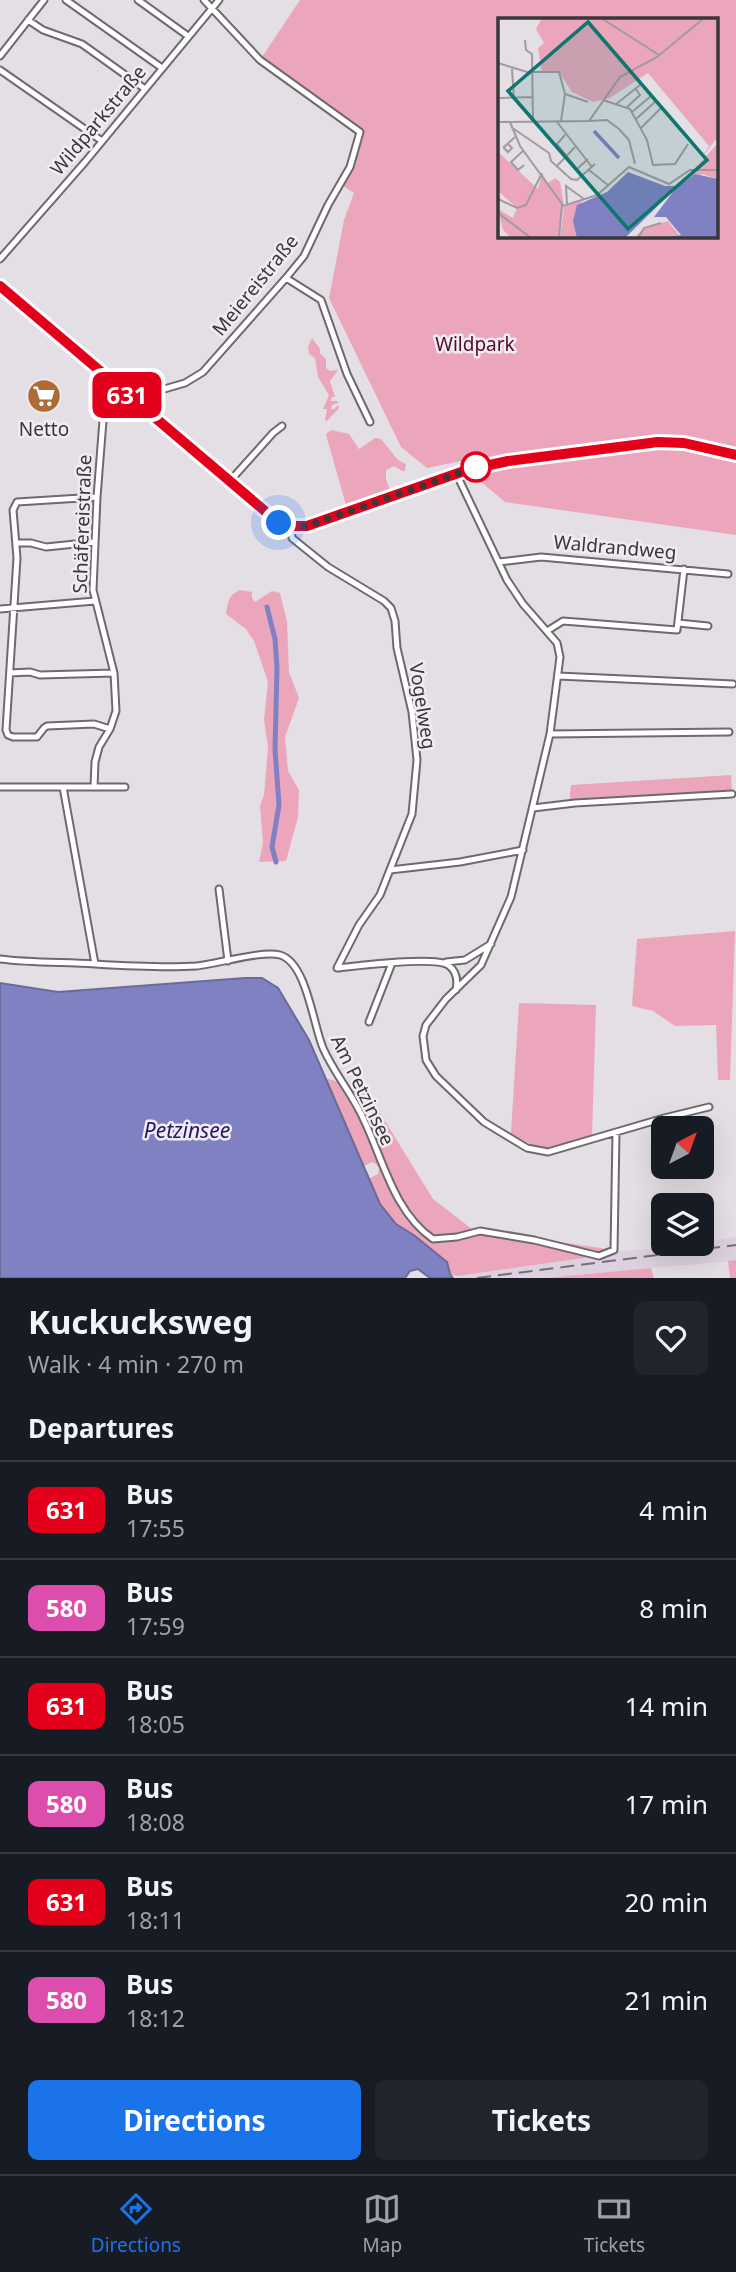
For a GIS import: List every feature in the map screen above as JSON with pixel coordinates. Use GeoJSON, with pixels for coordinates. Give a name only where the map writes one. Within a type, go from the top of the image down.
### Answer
{"type":"FeatureCollection","features":[{"type":"Feature","properties":{"kind":"main road"},"geometry":{"type":"LineString","coordinates":[[0,286],[229,482],[272,517],[290,526],[307,526],[456,473],[508,461],[645,442],[684,443],[736,455]]}},
{"type":"Feature","properties":{"kind":"street"},"geometry":{"type":"LineString","coordinates":[[0,56],[44,0]]}},
{"type":"Feature","properties":{"kind":"street"},"geometry":{"type":"LineString","coordinates":[[66,0],[162,68]]}},
{"type":"Feature","properties":{"kind":"street"},"geometry":{"type":"LineString","coordinates":[[138,0],[188,36]]}},
{"type":"Feature","properties":{"kind":"street"},"geometry":{"type":"LineString","coordinates":[[204,0],[211,8]]}},
{"type":"Feature","properties":{"kind":"street","name":"Wildparkstraße"},"geometry":{"type":"LineString","coordinates":[[0,260],[219,0]]}},
{"type":"Feature","properties":{"kind":"street","name":"Meiereistraße"},"geometry":{"type":"LineString","coordinates":[[137,404],[147,394],[185,383],[203,372],[286,278],[304,256],[328,205],[351,167],[360,132],[260,60],[211,8]]}},
{"type":"Feature","properties":{"kind":"street"},"geometry":{"type":"LineString","coordinates":[[27,20],[43,30],[82,44],[145,89]]}},
{"type":"Feature","properties":{"kind":"street"},"geometry":{"type":"LineString","coordinates":[[0,70],[102,141]]}},
{"type":"Feature","properties":{"kind":"street"},"geometry":{"type":"LineString","coordinates":[[286,278],[321,300],[347,374],[370,422]]}},
{"type":"Feature","properties":{"kind":"street","name":"Schäfereistraße"},"geometry":{"type":"LineString","coordinates":[[94,787],[95,762],[116,711],[114,673],[94,601],[97,497],[104,408],[115,384]]}},
{"type":"Feature","properties":{"kind":"street"},"geometry":{"type":"LineString","coordinates":[[229,482],[282,426]]}},
{"type":"Feature","properties":{"kind":"street"},"geometry":{"type":"LineString","coordinates":[[456,473],[499,562],[523,604],[556,643],[560,657],[550,734],[511,897],[481,965],[437,1009],[426,1025],[423,1036],[426,1060],[436,1076],[470,1109],[503,1135],[527,1148],[548,1152],[709,1107]]}},
{"type":"Feature","properties":{"kind":"street"},"geometry":{"type":"LineString","coordinates":[[97,497],[18,502],[13,510],[17,543],[6,723],[8,735],[13,737],[37,737],[47,726],[94,724],[110,729]]}},
{"type":"Feature","properties":{"kind":"street","name":"Vogelweg"},"geometry":{"type":"LineString","coordinates":[[290,526],[292,538],[328,567],[383,601],[391,608],[395,621],[397,648],[412,712],[417,760],[412,814],[380,895],[359,925],[337,968],[392,963]]}},
{"type":"Feature","properties":{"kind":"street"},"geometry":{"type":"LineString","coordinates":[[17,543],[46,547],[95,542]]}},
{"type":"Feature","properties":{"kind":"street","name":"Waldrandweg"},"geometry":{"type":"LineString","coordinates":[[499,562],[541,557],[728,574]]}},
{"type":"Feature","properties":{"kind":"street"},"geometry":{"type":"LineString","coordinates":[[547,631],[563,621],[677,630],[684,569]]}},
{"type":"Feature","properties":{"kind":"street"},"geometry":{"type":"LineString","coordinates":[[0,609],[94,601]]}},
{"type":"Feature","properties":{"kind":"street"},"geometry":{"type":"LineString","coordinates":[[678,623],[708,626]]}},
{"type":"Feature","properties":{"kind":"street"},"geometry":{"type":"LineString","coordinates":[[10,673],[114,673]]}},
{"type":"Feature","properties":{"kind":"street"},"geometry":{"type":"LineString","coordinates":[[558,676],[733,684]]}},
{"type":"Feature","properties":{"kind":"street"},"geometry":{"type":"LineString","coordinates":[[550,734],[729,732]]}},
{"type":"Feature","properties":{"kind":"street"},"geometry":{"type":"LineString","coordinates":[[0,787],[125,787]]}},
{"type":"Feature","properties":{"kind":"street"},"geometry":{"type":"LineString","coordinates":[[63,787],[95,964]]}},
{"type":"Feature","properties":{"kind":"street"},"geometry":{"type":"LineString","coordinates":[[533,808],[732,794]]}},
{"type":"Feature","properties":{"kind":"street"},"geometry":{"type":"LineString","coordinates":[[390,870],[460,862],[523,850]]}},
{"type":"Feature","properties":{"kind":"street"},"geometry":{"type":"LineString","coordinates":[[219,889],[228,961]]}},
{"type":"Feature","properties":{"kind":"street"},"geometry":{"type":"LineString","coordinates":[[369,1022],[392,963],[465,960],[491,944]]}},
{"type":"Feature","properties":{"kind":"street","name":"Am Petzinsee"},"geometry":{"type":"LineString","coordinates":[[0,959],[195,966],[275,954],[286,957],[309,994],[323,1048],[361,1113],[387,1177],[414,1222],[422,1232],[433,1239],[480,1231],[598,1255],[614,1250],[616,1133]]}},
{"type":"Feature","properties":{"kind":"street"},"geometry":{"type":"LineString","coordinates":[[443,963],[451,966],[456,974],[456,990]]}},
{"type":"Feature","properties":{"kind":"shaded area"},"geometry":{"type":"Polygon","coordinates":[[[736,1237],[736,1260],[545,1278],[457,1276],[583,1258],[614,1250],[651,1249],[651,1256],[714,1256],[714,1241],[736,1237]]]}},
{"type":"Feature","properties":{"kind":"green space","name":"Wildpark"},"geometry":{"type":"Polygon","coordinates":[[[300,0],[736,0],[736,535],[505,502],[474,476],[466,460],[427,468],[401,447],[329,298],[344,220],[354,193],[340,184],[350,167],[360,132],[260,60],[300,0]]]}},
{"type":"Feature","properties":{"kind":"green space"},"geometry":{"type":"Polygon","coordinates":[[[312,338],[326,359],[326,368],[330,371],[338,370],[330,381],[335,397],[332,397],[331,401],[338,403],[332,405],[331,409],[338,405],[339,408],[327,421],[327,409],[323,409],[329,395],[318,377],[315,358],[309,354],[308,347],[312,338]]]}},
{"type":"Feature","properties":{"kind":"green space"},"geometry":{"type":"Polygon","coordinates":[[[331,430],[349,434],[359,449],[375,438],[381,439],[398,460],[406,464],[405,471],[394,466],[386,470],[390,490],[348,507],[326,434],[331,430]]]}},
{"type":"Feature","properties":{"kind":"green space"},"geometry":{"type":"Polygon","coordinates":[[[240,590],[252,592],[255,602],[272,591],[280,593],[287,622],[289,672],[299,698],[285,737],[288,771],[299,790],[298,817],[286,861],[259,862],[263,843],[260,806],[264,795],[268,747],[264,720],[268,682],[254,641],[246,629],[226,614],[228,602],[240,590]]]}},
{"type":"Feature","properties":{"kind":"green space"},"geometry":{"type":"Polygon","coordinates":[[[731,775],[732,792],[569,802],[571,785],[731,775]]]}},
{"type":"Feature","properties":{"kind":"green space"},"geometry":{"type":"Polygon","coordinates":[[[735,931],[730,1080],[718,1080],[716,1025],[675,1026],[653,1011],[632,1006],[637,939],[735,931]]]}},
{"type":"Feature","properties":{"kind":"green space"},"geometry":{"type":"Polygon","coordinates":[[[519,1003],[596,1005],[592,1138],[551,1148],[533,1145],[511,1133],[519,1003]]]}},
{"type":"Feature","properties":{"kind":"green space"},"geometry":{"type":"Polygon","coordinates":[[[325,1078],[366,1090],[433,1199],[472,1229],[614,1250],[583,1258],[457,1276],[450,1274],[415,1236],[396,1224],[380,1204],[368,1179],[378,1174],[379,1167],[373,1162],[363,1166],[325,1078]]]}},
{"type":"Feature","properties":{"kind":"green space"},"geometry":{"type":"Polygon","coordinates":[[[736,1260],[736,1278],[730,1278],[728,1261],[654,1268],[736,1260]]]}},
{"type":"Feature","properties":{"kind":"green space"},"geometry":{"type":"Polygon","coordinates":[[[651,1268],[654,1278],[545,1278],[651,1268]]]}},
{"type":"Feature","properties":{"kind":"water","name":"Petzinsee"},"geometry":{"type":"Polygon","coordinates":[[[262,978],[278,988],[309,1040],[380,1204],[396,1224],[447,1262],[453,1278],[430,1278],[418,1269],[410,1271],[405,1278],[0,1278],[0,983],[58,992],[262,978]]]}},
{"type":"Feature","properties":{"kind":"waterway"},"geometry":{"type":"LineString","coordinates":[[267,607],[275,639],[277,668],[275,749],[279,805],[272,847],[276,862]]}},
{"type":"Feature","properties":{"kind":"railway"},"geometry":{"type":"LineString","coordinates":[[477,1278],[736,1245]]}},
{"type":"Feature","properties":{"kind":"bus line","name":"631"},"geometry":{"type":"LineString","coordinates":[[0,286],[279,523],[290,526],[307,526],[476,467],[508,461],[658,442],[684,443],[736,455]]}},
{"type":"Feature","properties":{"kind":"place","name":"Netto"},"geometry":{"type":"Point","coordinates":[44,396]}},
{"type":"Feature","properties":{"kind":"route"},"geometry":{"type":"LineString","coordinates":[[279,523],[307,526],[476,467]]}}]}
